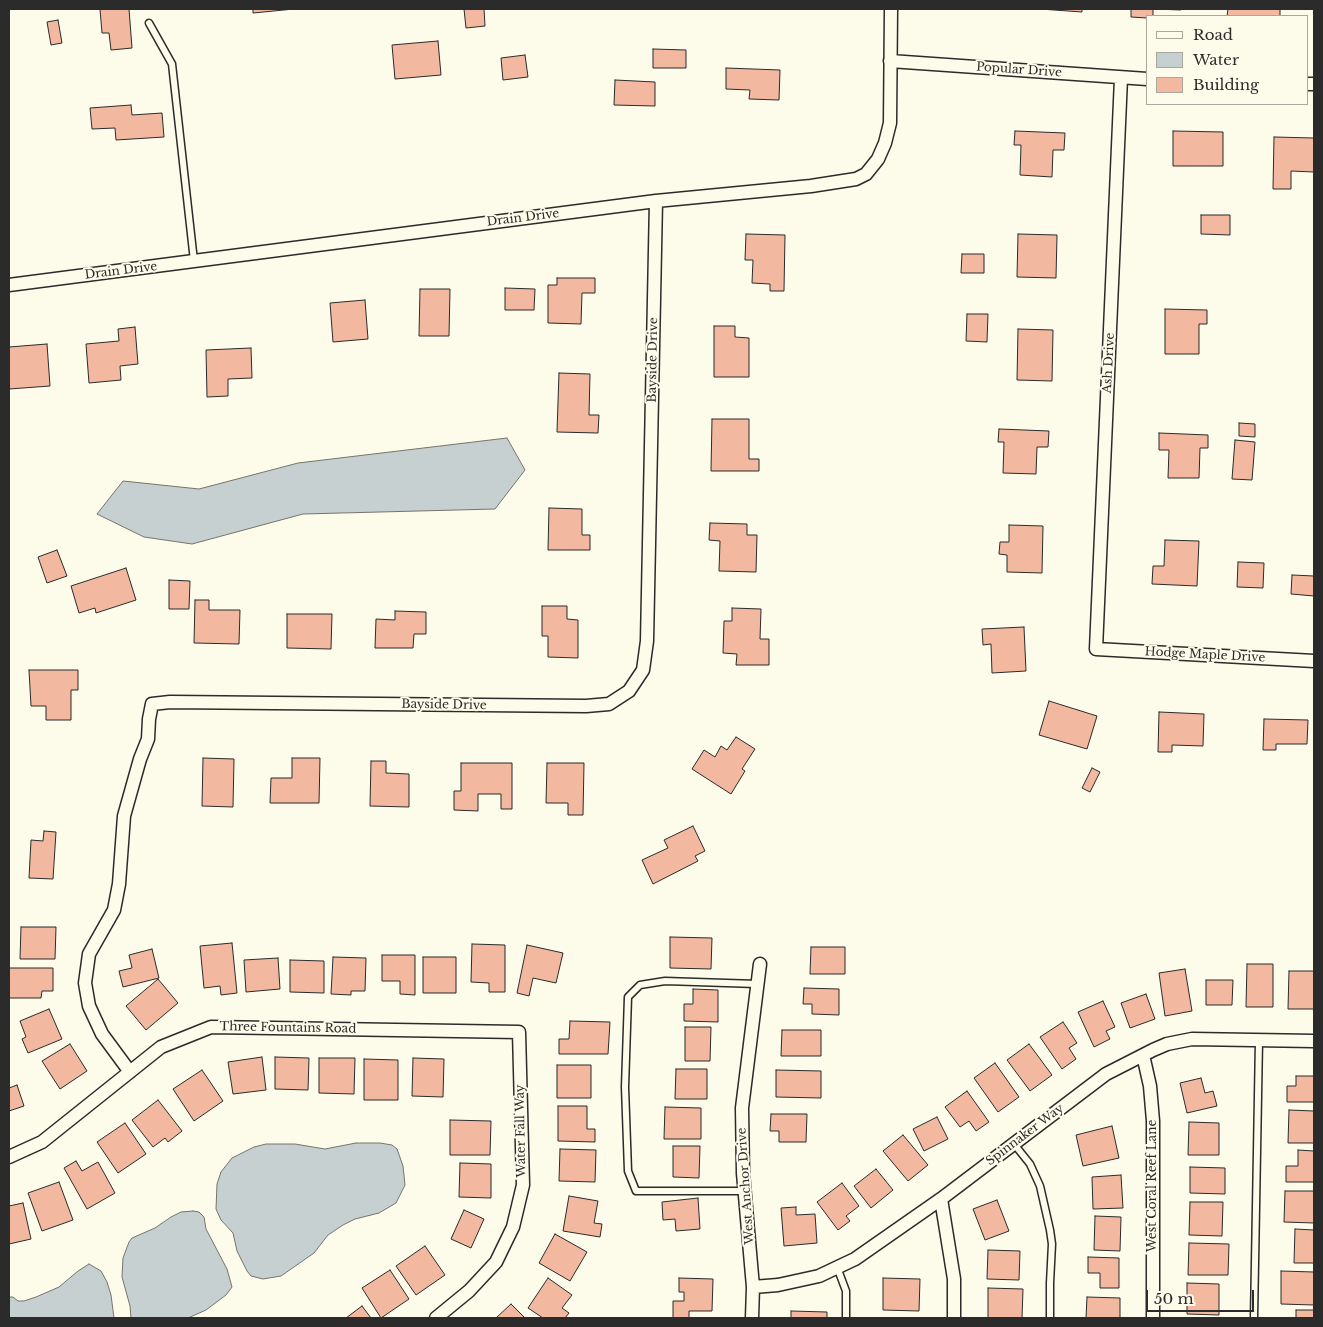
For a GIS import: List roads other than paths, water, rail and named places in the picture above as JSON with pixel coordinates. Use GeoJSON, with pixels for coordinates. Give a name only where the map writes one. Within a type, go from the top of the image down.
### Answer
{"type":"FeatureCollection","features":[{"type":"Feature","properties":{"kind":"street","name":"Drain Drive"},"geometry":{"type":"LineString","coordinates":[[9,285],[656,201],[811,186],[856,179],[866,174],[878,159],[885,143],[890,123],[891,9]]}},
{"type":"Feature","properties":{"kind":"street","name":"Popular Drive"},"geometry":{"type":"LineString","coordinates":[[890,61],[1146,79]]}},
{"type":"Feature","properties":{"kind":"street","name":"Ash Drive"},"geometry":{"type":"LineString","coordinates":[[1096,649],[1121,78]]}},
{"type":"Feature","properties":{"kind":"street","name":"Bayside Drive"},"geometry":{"type":"LineString","coordinates":[[130,1072],[102,1034],[89,1006],[85,983],[89,954],[114,910],[119,884],[124,816],[148,738],[152,704],[179,702],[586,706],[609,704],[629,691],[643,670],[647,641],[656,201]]}},
{"type":"Feature","properties":{"kind":"street","name":"Hodge Maple Drive"},"geometry":{"type":"LineString","coordinates":[[1096,649],[1314,660]]}},
{"type":"Feature","properties":{"kind":"street","name":"West Anchor Drive"},"geometry":{"type":"LineString","coordinates":[[752,1318],[753,1288],[745,1191],[742,1108],[760,964]]}},
{"type":"Feature","properties":{"kind":"street","name":"Three Fountains Road"},"geometry":{"type":"LineString","coordinates":[[9,1157],[42,1142],[161,1047],[211,1027],[519,1032]]}},
{"type":"Feature","properties":{"kind":"street","name":"Water Fall Way"},"geometry":{"type":"LineString","coordinates":[[436,1318],[469,1291],[496,1262],[513,1227],[522,1185],[519,1032]]}},
{"type":"Feature","properties":{"kind":"street","name":"Spinnaker Way"},"geometry":{"type":"LineString","coordinates":[[753,1288],[778,1285],[819,1276],[855,1259],[941,1199],[1106,1074],[1167,1044],[1192,1039],[1314,1041]]}},
{"type":"Feature","properties":{"kind":"street","name":"West Coral Reef Lane"},"geometry":{"type":"LineString","coordinates":[[1143,1055],[1150,1086],[1153,1121],[1153,1318]]}},
{"type":"Feature","properties":{"kind":"street"},"geometry":{"type":"LineString","coordinates":[[941,1199],[954,1279],[954,1318]]}},
{"type":"Feature","properties":{"kind":"lane"},"geometry":{"type":"LineString","coordinates":[[149,23],[172,64],[194,261]]}},
{"type":"Feature","properties":{"kind":"lane"},"geometry":{"type":"LineString","coordinates":[[745,1191],[636,1191],[628,1171],[625,1087],[628,997],[640,986],[665,981],[758,984]]}},
{"type":"Feature","properties":{"kind":"lane"},"geometry":{"type":"LineString","coordinates":[[1254,1318],[1259,1040]]}},
{"type":"Feature","properties":{"kind":"lane"},"geometry":{"type":"LineString","coordinates":[[1013,1143],[1030,1164],[1040,1186],[1050,1230],[1052,1244],[1050,1318]]}},
{"type":"Feature","properties":{"kind":"lane"},"geometry":{"type":"LineString","coordinates":[[837,1268],[846,1291],[846,1318]]}},
{"type":"Feature","properties":{"kind":"water"},"geometry":{"type":"Polygon","coordinates":[[[507,438],[525,470],[495,509],[303,514],[192,544],[144,537],[97,514],[123,481],[199,489],[298,463],[507,438]]]}},
{"type":"Feature","properties":{"kind":"water"},"geometry":{"type":"Polygon","coordinates":[[[356,1143],[380,1143],[392,1145],[397,1149],[403,1166],[405,1185],[396,1203],[379,1213],[355,1219],[343,1225],[328,1235],[314,1253],[281,1276],[263,1279],[251,1276],[237,1251],[233,1233],[221,1220],[216,1209],[217,1184],[221,1172],[232,1158],[254,1147],[266,1144],[295,1144],[325,1149],[356,1143]]]}},
{"type":"Feature","properties":{"kind":"water"},"geometry":{"type":"Polygon","coordinates":[[[181,1212],[199,1212],[204,1217],[206,1229],[227,1269],[232,1287],[226,1295],[206,1310],[188,1318],[131,1318],[130,1306],[122,1277],[123,1258],[129,1242],[132,1238],[155,1228],[181,1212]]]}},
{"type":"Feature","properties":{"kind":"water"},"geometry":{"type":"Polygon","coordinates":[[[89,1264],[101,1271],[107,1282],[114,1318],[9,1318],[9,1297],[13,1297],[18,1301],[24,1301],[36,1297],[59,1287],[89,1264]]]}}]}
